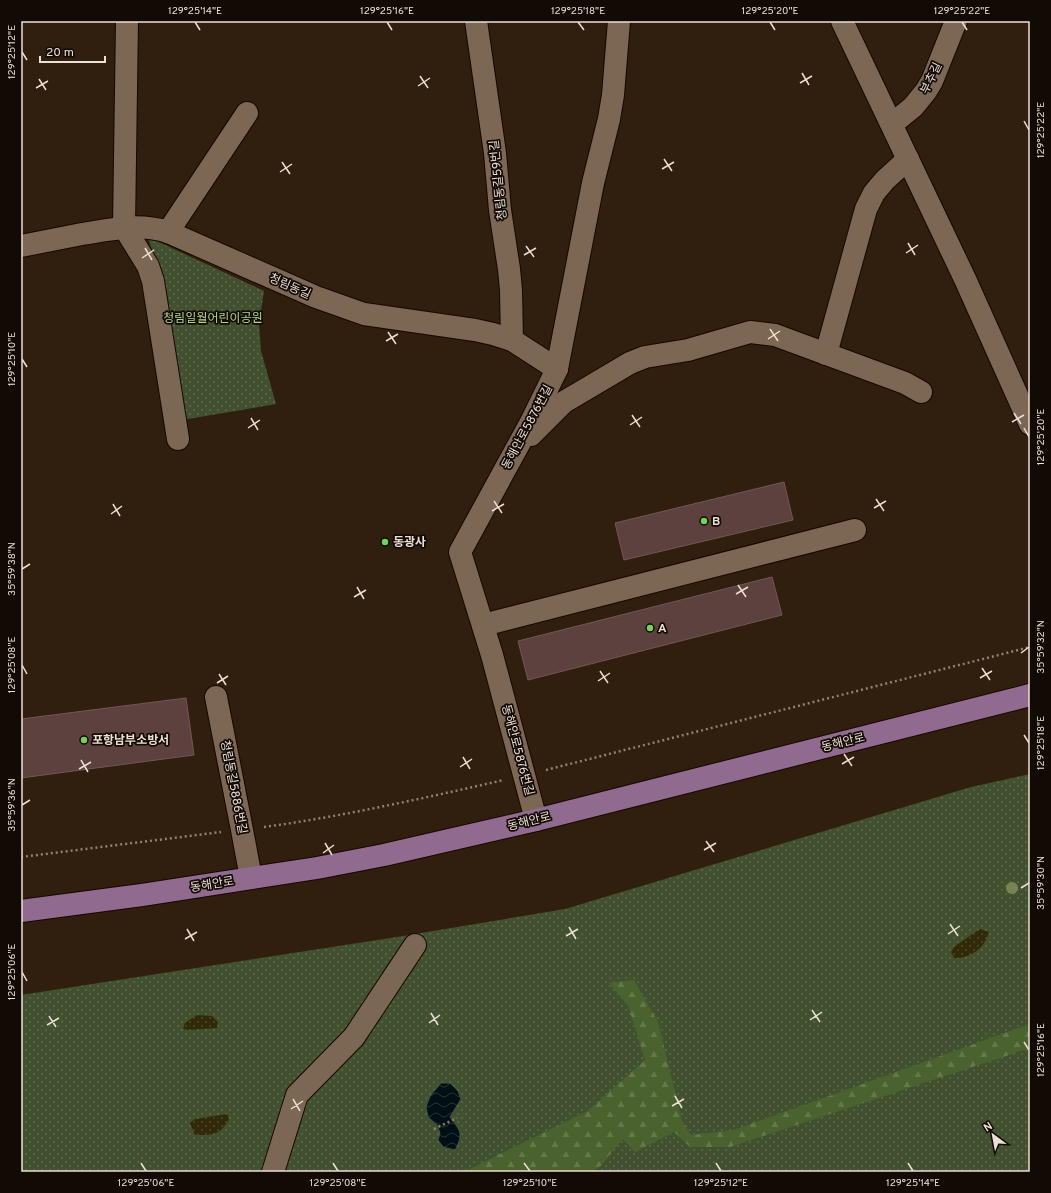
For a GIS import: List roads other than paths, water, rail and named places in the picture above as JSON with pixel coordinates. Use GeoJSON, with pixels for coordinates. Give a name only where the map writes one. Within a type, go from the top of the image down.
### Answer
{"type":"FeatureCollection","features":[{"type":"Feature","properties":{"kind":"main road","name":"동해안로"},"geometry":{"type":"LineString","coordinates":[[21,911],[142,895],[317,868],[384,855],[536,820],[1026,692]]}},
{"type":"Feature","properties":{"kind":"street"},"geometry":{"type":"LineString","coordinates":[[127,21],[124,227],[148,266],[153,281],[178,439]]}},
{"type":"Feature","properties":{"kind":"street","name":"청림동길59번길"},"geometry":{"type":"LineString","coordinates":[[476,21],[495,153],[500,210],[509,269],[512,340]]}},
{"type":"Feature","properties":{"kind":"street","name":"동해안로5876번길"},"geometry":{"type":"LineString","coordinates":[[536,820],[492,655],[460,552],[531,422],[550,369],[609,119],[613,95],[619,21]]}},
{"type":"Feature","properties":{"kind":"street"},"geometry":{"type":"LineString","coordinates":[[842,21],[966,279],[1030,424]]}},
{"type":"Feature","properties":{"kind":"street","name":"부추길"},"geometry":{"type":"LineString","coordinates":[[892,124],[913,108],[926,91],[932,81],[956,21]]}},
{"type":"Feature","properties":{"kind":"street"},"geometry":{"type":"LineString","coordinates":[[168,232],[247,113]]}},
{"type":"Feature","properties":{"kind":"street"},"geometry":{"type":"LineString","coordinates":[[826,354],[866,209],[874,193],[885,180],[908,159]]}},
{"type":"Feature","properties":{"kind":"street","name":"청림동길"},"geometry":{"type":"LineString","coordinates":[[21,246],[124,227],[145,227],[157,229],[168,232],[316,297],[364,314],[475,330],[512,340],[550,369]]}},
{"type":"Feature","properties":{"kind":"street"},"geometry":{"type":"LineString","coordinates":[[514,453],[564,402],[630,363],[646,357],[688,350],[750,332],[774,335],[905,383],[921,392]]}},
{"type":"Feature","properties":{"kind":"street"},"geometry":{"type":"LineString","coordinates":[[550,369],[564,402]]}},
{"type":"Feature","properties":{"kind":"street"},"geometry":{"type":"LineString","coordinates":[[483,625],[856,530]]}},
{"type":"Feature","properties":{"kind":"street","name":"청림동길5886번길"},"geometry":{"type":"LineString","coordinates":[[216,697],[251,878]]}},
{"type":"Feature","properties":{"kind":"street"},"geometry":{"type":"LineString","coordinates":[[273,1172],[297,1096],[354,1037],[415,945]]}},
{"type":"Feature","properties":{"kind":"water"},"geometry":{"type":"Polygon","coordinates":[[[441,1083],[450,1083],[458,1091],[461,1099],[450,1117],[460,1132],[458,1145],[455,1150],[443,1147],[438,1140],[440,1133],[437,1125],[428,1117],[426,1107],[430,1096],[441,1083]]]}},
{"type":"Feature","properties":{"kind":"place","name":"B"},"geometry":{"type":"Point","coordinates":[704,521]}},
{"type":"Feature","properties":{"kind":"place","name":"동광사"},"geometry":{"type":"Point","coordinates":[385,542]}},
{"type":"Feature","properties":{"kind":"place","name":"A"},"geometry":{"type":"Point","coordinates":[650,628]}},
{"type":"Feature","properties":{"kind":"place","name":"포항남부소방서"},"geometry":{"type":"Point","coordinates":[84,740]}},
{"type":"Feature","properties":{"kind":"park label","name":"청림일월어린이공원"},"geometry":{"type":"Point","coordinates":[213,318]}}]}
